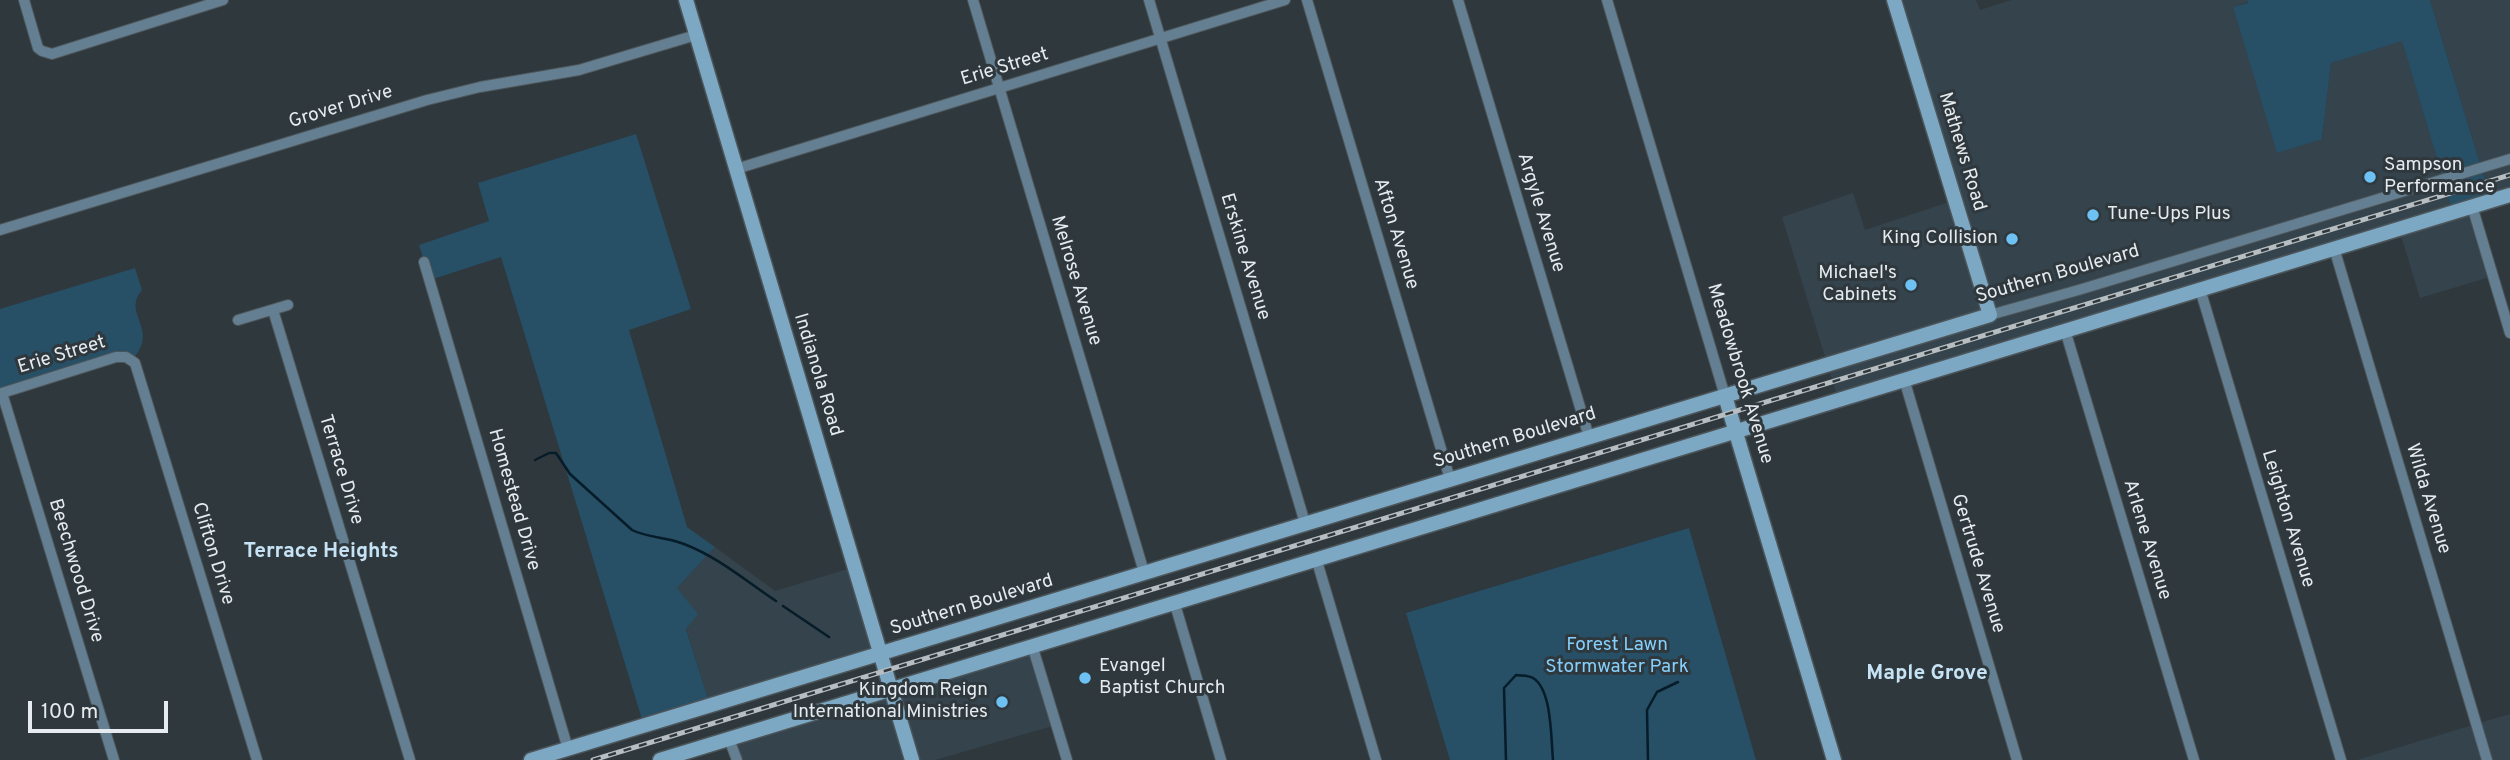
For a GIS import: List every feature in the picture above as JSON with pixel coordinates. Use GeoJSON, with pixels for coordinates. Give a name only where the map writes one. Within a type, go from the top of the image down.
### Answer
{"type":"FeatureCollection","features":[{"type":"Feature","properties":{"kind":"street"},"geometry":{"type":"LineString","coordinates":[[24,0],[38,48],[52,54],[193,5],[223,0]]}},
{"type":"Feature","properties":{"kind":"street","name":"Indianola Road"},"geometry":{"type":"LineString","coordinates":[[686,0],[912,760]]}},
{"type":"Feature","properties":{"kind":"street","name":"Melrose Avenue"},"geometry":{"type":"LineString","coordinates":[[973,0],[1143,572]]}},
{"type":"Feature","properties":{"kind":"street","name":"Erskine Avenue"},"geometry":{"type":"LineString","coordinates":[[1149,0],[1305,523]]}},
{"type":"Feature","properties":{"kind":"street","name":"Erie Street"},"geometry":{"type":"LineString","coordinates":[[736,169],[1285,0]]}},
{"type":"Feature","properties":{"kind":"street","name":"Afton Avenue"},"geometry":{"type":"LineString","coordinates":[[1307,0],[1450,479]]}},
{"type":"Feature","properties":{"kind":"street","name":"Argyle Avenue"},"geometry":{"type":"LineString","coordinates":[[1458,0],[1589,437]]}},
{"type":"Feature","properties":{"kind":"street","name":"Meadowbrook Avenue"},"geometry":{"type":"LineString","coordinates":[[1607,0],[1834,760]]}},
{"type":"Feature","properties":{"kind":"street","name":"Mathews Road"},"geometry":{"type":"LineString","coordinates":[[1894,0],[1990,315]]}},
{"type":"Feature","properties":{"kind":"street","name":"Grover Drive"},"geometry":{"type":"LineString","coordinates":[[0,230],[427,100],[480,87],[579,70],[696,35]]}},
{"type":"Feature","properties":{"kind":"street","name":"Southern Boulevard"},"geometry":{"type":"LineString","coordinates":[[531,760],[2510,159]]}},
{"type":"Feature","properties":{"kind":"street"},"geometry":{"type":"LineString","coordinates":[[660,760],[2510,195]]}},
{"type":"Feature","properties":{"kind":"street"},"geometry":{"type":"LineString","coordinates":[[2472,206],[2510,333]]}},
{"type":"Feature","properties":{"kind":"street","name":"Wilda Avenue"},"geometry":{"type":"LineString","coordinates":[[2334,248],[2487,760]]}},
{"type":"Feature","properties":{"kind":"street","name":"Homestead Drive"},"geometry":{"type":"LineString","coordinates":[[424,262],[568,749]]}},
{"type":"Feature","properties":{"kind":"street","name":"Leighton Avenue"},"geometry":{"type":"LineString","coordinates":[[2200,289],[2341,760]]}},
{"type":"Feature","properties":{"kind":"street"},"geometry":{"type":"LineString","coordinates":[[238,320],[288,305]]}},
{"type":"Feature","properties":{"kind":"street","name":"Terrace Drive"},"geometry":{"type":"LineString","coordinates":[[273,310],[410,760]]}},
{"type":"Feature","properties":{"kind":"street","name":"Arlene Avenue"},"geometry":{"type":"LineString","coordinates":[[2065,330],[2194,760]]}},
{"type":"Feature","properties":{"kind":"street","name":"Erie Street"},"geometry":{"type":"LineString","coordinates":[[2,393],[116,357],[132,360]]}},
{"type":"Feature","properties":{"kind":"street","name":"Clifton Drive"},"geometry":{"type":"LineString","coordinates":[[132,360],[257,760]]}},
{"type":"Feature","properties":{"kind":"street","name":"Gertrude Avenue"},"geometry":{"type":"LineString","coordinates":[[1904,379],[2017,760]]}},
{"type":"Feature","properties":{"kind":"street","name":"Beechwood Drive"},"geometry":{"type":"LineString","coordinates":[[2,393],[114,760]]}},
{"type":"Feature","properties":{"kind":"street"},"geometry":{"type":"LineString","coordinates":[[1316,558],[1376,760]]}},
{"type":"Feature","properties":{"kind":"street"},"geometry":{"type":"LineString","coordinates":[[1174,601],[1221,760]]}},
{"type":"Feature","properties":{"kind":"street"},"geometry":{"type":"LineString","coordinates":[[1032,645],[1067,760]]}},
{"type":"Feature","properties":{"kind":"street"},"geometry":{"type":"LineString","coordinates":[[729,739],[737,760]]}},
{"type":"Feature","properties":{"kind":"shaded area"},"geometry":{"type":"Polygon","coordinates":[[[1894,0],[1976,0],[1980,10],[2011,0],[2247,0],[2248,2],[2234,7],[2322,139],[2331,63],[2402,40],[2453,211],[2472,206],[2493,276],[2420,298],[2399,229],[1838,399],[1782,217],[1853,193],[1865,230],[1955,200],[1894,0]]]}},
{"type":"Feature","properties":{"kind":"shaded area"},"geometry":{"type":"Polygon","coordinates":[[[2430,0],[2510,0],[2510,195],[2491,200],[2430,0]]]}},
{"type":"Feature","properties":{"kind":"shaded area"},"geometry":{"type":"Polygon","coordinates":[[[715,547],[775,591],[854,567],[881,655],[710,705],[686,628],[677,588],[715,547]]]}},
{"type":"Feature","properties":{"kind":"shaded area"},"geometry":{"type":"Polygon","coordinates":[[[1032,645],[1056,725],[935,760],[737,760],[729,739],[1032,645]]]}},
{"type":"Feature","properties":{"kind":"shaded area"},"geometry":{"type":"Polygon","coordinates":[[[2510,714],[2510,760],[2357,760],[2476,724],[2510,714]]]}},
{"type":"Feature","properties":{"kind":"green space"},"geometry":{"type":"Polygon","coordinates":[[[2247,0],[2430,0],[2491,200],[2453,212],[2402,41],[2331,63],[2322,139],[2277,153],[2233,7],[2248,3],[2247,0]]]}},
{"type":"Feature","properties":{"kind":"green space"},"geometry":{"type":"Polygon","coordinates":[[[636,134],[691,309],[629,330],[687,527],[715,547],[677,588],[698,614],[686,629],[710,705],[644,726],[501,257],[430,280],[419,245],[489,221],[478,183],[636,134]]]}},
{"type":"Feature","properties":{"kind":"green space"},"geometry":{"type":"Polygon","coordinates":[[[135,268],[142,290],[136,307],[143,339],[132,360],[126,357],[2,393],[0,309],[135,268]]]}},
{"type":"Feature","properties":{"kind":"green space","name":"Forest Lawn Stormwater Park"},"geometry":{"type":"Polygon","coordinates":[[[1689,528],[1756,760],[1450,760],[1406,613],[1689,528]]]}},
{"type":"Feature","properties":{"kind":"waterway"},"geometry":{"type":"LineString","coordinates":[[535,460],[549,453],[556,453],[570,474],[632,530],[696,549],[720,562],[776,601]]}},
{"type":"Feature","properties":{"kind":"waterway"},"geometry":{"type":"LineString","coordinates":[[783,606],[829,637]]}},
{"type":"Feature","properties":{"kind":"waterway"},"geometry":{"type":"LineString","coordinates":[[1506,760],[1504,688],[1516,675],[1533,678],[1544,692],[1553,760]]}},
{"type":"Feature","properties":{"kind":"waterway"},"geometry":{"type":"LineString","coordinates":[[1648,760],[1647,710],[1657,692],[1678,682]]}},
{"type":"Feature","properties":{"kind":"railway"},"geometry":{"type":"LineString","coordinates":[[593,760],[2510,175]]}},
{"type":"Feature","properties":{"kind":"place","name":"Sampson Performance"},"geometry":{"type":"Point","coordinates":[2370,177]}},
{"type":"Feature","properties":{"kind":"place","name":"Tune-Ups Plus"},"geometry":{"type":"Point","coordinates":[2093,215]}},
{"type":"Feature","properties":{"kind":"place","name":"King Collision"},"geometry":{"type":"Point","coordinates":[2012,239]}},
{"type":"Feature","properties":{"kind":"place","name":"Michael's Cabinets"},"geometry":{"type":"Point","coordinates":[1911,285]}},
{"type":"Feature","properties":{"kind":"place","name":"Evangel Baptist Church"},"geometry":{"type":"Point","coordinates":[1085,678]}},
{"type":"Feature","properties":{"kind":"place","name":"Kingdom Reign International Ministries"},"geometry":{"type":"Point","coordinates":[1002,702]}},
{"type":"Feature","properties":{"kind":"district","name":"Terrace Heights"},"geometry":{"type":"Point","coordinates":[321,553]}},
{"type":"Feature","properties":{"kind":"district","name":"Maple Grove"},"geometry":{"type":"Point","coordinates":[1927,675]}}]}
